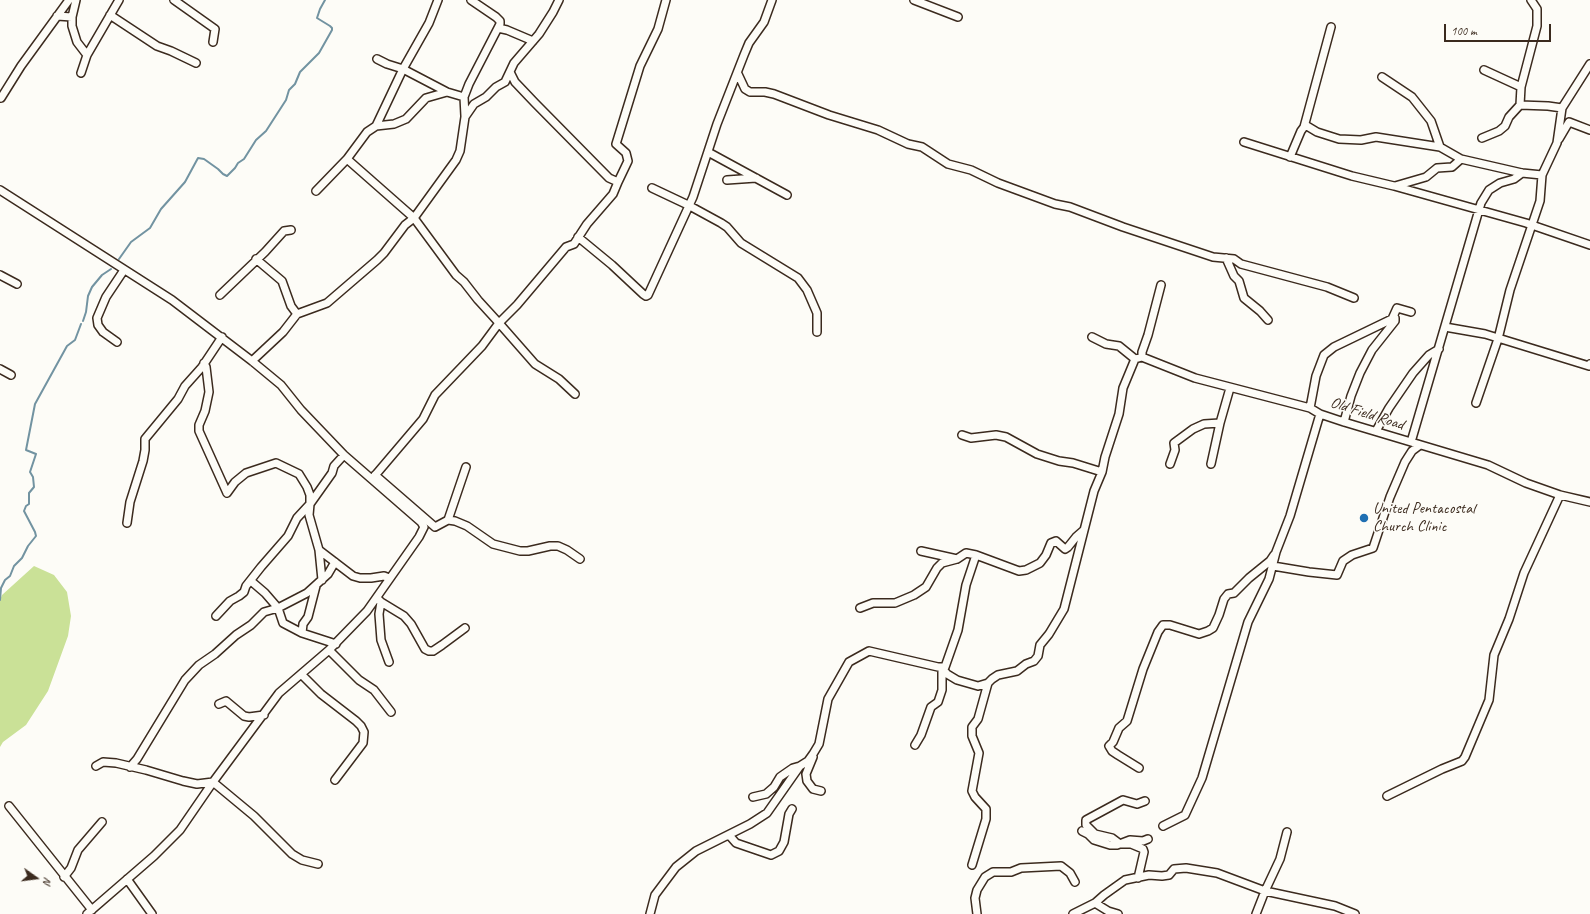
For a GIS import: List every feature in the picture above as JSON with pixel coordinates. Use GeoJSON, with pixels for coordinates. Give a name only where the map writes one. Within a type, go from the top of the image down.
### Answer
{"type":"FeatureCollection","features":[{"type":"Feature","properties":{"kind":"street"},"geometry":{"type":"LineString","coordinates":[[1,98],[21,66],[69,0]]}},
{"type":"Feature","properties":{"kind":"street"},"geometry":{"type":"LineString","coordinates":[[76,0],[72,17],[72,26],[77,42],[87,55]]}},
{"type":"Feature","properties":{"kind":"street"},"geometry":{"type":"LineString","coordinates":[[81,73],[87,55],[119,0]]}},
{"type":"Feature","properties":{"kind":"street"},"geometry":{"type":"LineString","coordinates":[[174,0],[214,29],[213,42]]}},
{"type":"Feature","properties":{"kind":"street"},"geometry":{"type":"LineString","coordinates":[[376,126],[403,69],[429,23],[438,0]]}},
{"type":"Feature","properties":{"kind":"street"},"geometry":{"type":"LineString","coordinates":[[252,361],[283,332],[297,314],[327,303],[384,253],[406,225],[414,218],[456,160],[460,151],[465,117],[464,97],[480,61],[492,42],[500,24],[500,21],[471,0]]}},
{"type":"Feature","properties":{"kind":"street"},"geometry":{"type":"LineString","coordinates":[[465,117],[474,104],[505,82],[514,63],[550,18],[559,0]]}},
{"type":"Feature","properties":{"kind":"street"},"geometry":{"type":"LineString","coordinates":[[373,477],[423,418],[435,395],[482,346],[499,323],[517,305],[566,247],[574,244],[587,224],[613,194],[628,161],[626,153],[616,144],[640,66],[658,29],[666,0]]}},
{"type":"Feature","properties":{"kind":"street"},"geometry":{"type":"LineString","coordinates":[[578,237],[625,279],[646,296],[648,295],[688,205],[693,197],[717,124],[738,74],[744,55],[764,22],[772,0]]}},
{"type":"Feature","properties":{"kind":"street"},"geometry":{"type":"LineString","coordinates":[[914,0],[958,17]]}},
{"type":"Feature","properties":{"kind":"street"},"geometry":{"type":"LineString","coordinates":[[1482,138],[1499,131],[1505,126],[1509,117],[1520,105],[1520,87],[1537,26],[1537,10],[1531,0]]}},
{"type":"Feature","properties":{"kind":"street"},"geometry":{"type":"LineString","coordinates":[[110,15],[157,46],[196,63]]}},
{"type":"Feature","properties":{"kind":"street"},"geometry":{"type":"LineString","coordinates":[[57,16],[72,17]]}},
{"type":"Feature","properties":{"kind":"street"},"geometry":{"type":"LineString","coordinates":[[1290,157],[1304,127],[1331,27]]}},
{"type":"Feature","properties":{"kind":"street"},"geometry":{"type":"LineString","coordinates":[[498,28],[507,30],[532,41]]}},
{"type":"Feature","properties":{"kind":"street"},"geometry":{"type":"LineString","coordinates":[[377,59],[403,69],[447,92],[464,97]]}},
{"type":"Feature","properties":{"kind":"street"},"geometry":{"type":"LineString","coordinates":[[1557,143],[1562,108],[1590,64]]}},
{"type":"Feature","properties":{"kind":"street"},"geometry":{"type":"LineString","coordinates":[[1484,70],[1520,87]]}},
{"type":"Feature","properties":{"kind":"street"},"geometry":{"type":"LineString","coordinates":[[510,72],[516,82],[535,103],[609,178],[618,182]]}},
{"type":"Feature","properties":{"kind":"street"},"geometry":{"type":"LineString","coordinates":[[738,74],[744,89],[750,92],[765,92],[774,94],[829,115],[878,130],[908,144],[922,147],[948,164],[971,170],[1055,204],[1070,207],[1123,227],[1213,257],[1234,259],[1241,264],[1327,287],[1354,298]]}},
{"type":"Feature","properties":{"kind":"street"},"geometry":{"type":"LineString","coordinates":[[1382,77],[1412,96],[1431,121],[1440,147]]}},
{"type":"Feature","properties":{"kind":"street"},"geometry":{"type":"LineString","coordinates":[[316,191],[346,159],[367,132],[376,126],[394,124],[406,119],[426,98],[447,92]]}},
{"type":"Feature","properties":{"kind":"street"},"geometry":{"type":"LineString","coordinates":[[1520,105],[1562,108]]}},
{"type":"Feature","properties":{"kind":"street"},"geometry":{"type":"LineString","coordinates":[[1476,403],[1498,339],[1510,290],[1540,201],[1542,176],[1557,143],[1569,122],[1590,130]]}},
{"type":"Feature","properties":{"kind":"street"},"geometry":{"type":"LineString","coordinates":[[1304,127],[1307,126],[1317,132],[1339,139],[1361,140],[1376,137],[1440,147],[1461,159],[1542,176]]}},
{"type":"Feature","properties":{"kind":"street"},"geometry":{"type":"LineString","coordinates":[[1244,142],[1352,176],[1394,186],[1532,225],[1590,245]]}},
{"type":"Feature","properties":{"kind":"street"},"geometry":{"type":"LineString","coordinates":[[708,152],[787,195]]}},
{"type":"Feature","properties":{"kind":"street"},"geometry":{"type":"LineString","coordinates":[[346,159],[414,218],[456,276],[464,282],[535,364],[559,379],[575,394]]}},
{"type":"Feature","properties":{"kind":"street"},"geometry":{"type":"LineString","coordinates":[[1394,186],[1426,177],[1438,168],[1452,167],[1461,159]]}},
{"type":"Feature","properties":{"kind":"street"},"geometry":{"type":"LineString","coordinates":[[1411,442],[1446,326],[1478,210],[1489,190],[1500,183],[1514,179],[1522,173]]}},
{"type":"Feature","properties":{"kind":"street"},"geometry":{"type":"LineString","coordinates":[[727,180],[756,178]]}},
{"type":"Feature","properties":{"kind":"street"},"geometry":{"type":"LineString","coordinates":[[652,188],[688,205],[727,227],[740,243],[798,278],[807,290],[817,313],[817,332]]}},
{"type":"Feature","properties":{"kind":"street"},"geometry":{"type":"LineString","coordinates":[[0,190],[172,300],[222,337],[281,385],[301,410],[344,454],[435,527],[448,520],[466,467]]}},
{"type":"Feature","properties":{"kind":"street"},"geometry":{"type":"LineString","coordinates":[[220,295],[284,231],[291,230]]}},
{"type":"Feature","properties":{"kind":"street"},"geometry":{"type":"LineString","coordinates":[[1226,258],[1234,276],[1240,281],[1244,298],[1260,311],[1268,320]]}},
{"type":"Feature","properties":{"kind":"street"},"geometry":{"type":"LineString","coordinates":[[256,259],[282,281],[291,306],[297,314]]}},
{"type":"Feature","properties":{"kind":"street"},"geometry":{"type":"LineString","coordinates":[[117,342],[103,332],[98,325],[97,318],[106,297],[124,270]]}},
{"type":"Feature","properties":{"kind":"street"},"geometry":{"type":"LineString","coordinates":[[0,275],[17,284]]}},
{"type":"Feature","properties":{"kind":"street"},"geometry":{"type":"LineString","coordinates":[[972,865],[986,819],[986,809],[975,797],[972,791],[979,753],[972,736],[972,727],[978,719],[988,683],[992,678],[998,675],[1017,671],[1026,664],[1034,661],[1038,656],[1040,645],[1049,634],[1064,609],[1094,491],[1102,472],[1105,457],[1120,414],[1123,388],[1142,352],[1161,285]]}},
{"type":"Feature","properties":{"kind":"street"},"geometry":{"type":"LineString","coordinates":[[1397,308],[1411,312]]}},
{"type":"Feature","properties":{"kind":"street"},"geometry":{"type":"LineString","coordinates":[[1310,408],[1316,376],[1324,355],[1334,347],[1392,319],[1397,308]]}},
{"type":"Feature","properties":{"kind":"street"},"geometry":{"type":"LineString","coordinates":[[1344,422],[1351,396],[1360,373],[1372,350],[1395,321],[1397,308]]}},
{"type":"Feature","properties":{"kind":"street"},"geometry":{"type":"LineString","coordinates":[[1446,326],[1531,347],[1590,365]]}},
{"type":"Feature","properties":{"kind":"street"},"geometry":{"type":"LineString","coordinates":[[127,523],[130,502],[144,461],[145,439],[178,399],[185,386],[204,363],[222,337]]}},
{"type":"Feature","properties":{"kind":"street","name":"Old Field Road"},"geometry":{"type":"LineString","coordinates":[[1092,337],[1106,344],[1119,346],[1139,358],[1195,378],[1310,408],[1320,414],[1344,422],[1488,465],[1526,483],[1560,495],[1590,502]]}},
{"type":"Feature","properties":{"kind":"street"},"geometry":{"type":"LineString","coordinates":[[1376,431],[1389,408],[1413,373],[1429,355],[1438,349]]}},
{"type":"Feature","properties":{"kind":"street"},"geometry":{"type":"LineString","coordinates":[[204,363],[206,367],[209,392],[205,411],[199,425],[199,431],[227,493],[235,482],[246,473],[276,463],[299,474],[310,495],[309,515],[319,550],[319,583],[308,617],[303,624],[302,633]]}},
{"type":"Feature","properties":{"kind":"street"},"geometry":{"type":"LineString","coordinates":[[0,369],[11,375]]}},
{"type":"Feature","properties":{"kind":"street"},"geometry":{"type":"LineString","coordinates":[[1211,464],[1220,422],[1230,388]]}},
{"type":"Feature","properties":{"kind":"street"},"geometry":{"type":"LineString","coordinates":[[1163,826],[1185,815],[1202,778],[1248,622],[1273,566],[1276,552],[1290,516],[1320,414]]}},
{"type":"Feature","properties":{"kind":"street"},"geometry":{"type":"LineString","coordinates":[[1170,464],[1175,450],[1174,443],[1193,428],[1204,424],[1220,422]]}},
{"type":"Feature","properties":{"kind":"street"},"geometry":{"type":"LineString","coordinates":[[962,434],[971,438],[996,436],[1006,437],[1037,454],[1059,461],[1073,462],[1102,472]]}},
{"type":"Feature","properties":{"kind":"street"},"geometry":{"type":"LineString","coordinates":[[1273,566],[1337,575],[1343,561],[1352,555],[1373,548],[1390,497],[1399,476],[1412,451],[1420,445]]}},
{"type":"Feature","properties":{"kind":"street"},"geometry":{"type":"LineString","coordinates":[[216,616],[230,601],[239,596],[284,542],[297,518],[310,504],[332,473],[334,466],[344,454]]}},
{"type":"Feature","properties":{"kind":"street"},"geometry":{"type":"LineString","coordinates":[[9,806],[90,912],[154,856],[180,830],[213,782],[279,693],[330,650],[379,600],[389,578],[419,537],[424,527],[421,522],[373,477]]}},
{"type":"Feature","properties":{"kind":"street"},"geometry":{"type":"LineString","coordinates":[[1387,796],[1442,769],[1462,761],[1465,757],[1489,700],[1494,655],[1509,619],[1524,574],[1560,495]]}},
{"type":"Feature","properties":{"kind":"street"},"geometry":{"type":"LineString","coordinates":[[448,520],[462,523],[482,535],[493,544],[520,551],[558,546],[580,559]]}},
{"type":"Feature","properties":{"kind":"street"},"geometry":{"type":"LineString","coordinates":[[860,608],[873,603],[895,603],[914,595],[926,587],[937,568],[942,564],[957,559],[966,553],[976,555],[1019,571],[1026,570],[1040,563],[1051,543],[1056,541],[1065,549],[1084,530]]}},
{"type":"Feature","properties":{"kind":"street"},"geometry":{"type":"LineString","coordinates":[[319,550],[354,576],[360,578],[371,578],[384,576],[389,578]]}},
{"type":"Feature","properties":{"kind":"street"},"geometry":{"type":"LineString","coordinates":[[921,551],[957,559]]}},
{"type":"Feature","properties":{"kind":"street"},"geometry":{"type":"LineString","coordinates":[[1139,768],[1112,751],[1109,746],[1113,742],[1119,728],[1127,721],[1143,669],[1158,632],[1163,625],[1170,625],[1199,634],[1213,628],[1224,598],[1228,594],[1234,593],[1249,578],[1270,561],[1276,552]]}},
{"type":"Feature","properties":{"kind":"street"},"geometry":{"type":"LineString","coordinates":[[915,745],[921,735],[931,707],[938,702],[942,690],[942,668],[945,667],[958,630],[966,585],[976,555]]}},
{"type":"Feature","properties":{"kind":"street"},"geometry":{"type":"LineString","coordinates":[[130,766],[137,759],[153,731],[191,674],[236,635],[251,625],[264,612],[278,608],[307,593],[328,574],[335,562]]}},
{"type":"Feature","properties":{"kind":"street"},"geometry":{"type":"LineString","coordinates":[[251,581],[265,593],[278,608],[283,623],[302,633],[336,644]]}},
{"type":"Feature","properties":{"kind":"street"},"geometry":{"type":"LineString","coordinates":[[379,600],[404,616],[411,624],[425,649],[429,651],[433,651],[465,628]]}},
{"type":"Feature","properties":{"kind":"street"},"geometry":{"type":"LineString","coordinates":[[379,600],[381,640],[389,662]]}},
{"type":"Feature","properties":{"kind":"street"},"geometry":{"type":"LineString","coordinates":[[330,650],[359,680],[374,690],[391,712]]}},
{"type":"Feature","properties":{"kind":"street"},"geometry":{"type":"LineString","coordinates":[[821,791],[813,789],[807,781],[806,774],[819,744],[828,699],[849,662],[869,651],[942,668],[947,674],[966,684],[978,686],[988,683]]}},
{"type":"Feature","properties":{"kind":"street"},"geometry":{"type":"LineString","coordinates":[[301,674],[321,694],[356,721],[364,732],[363,743],[335,780]]}},
{"type":"Feature","properties":{"kind":"street"},"geometry":{"type":"LineString","coordinates":[[219,704],[226,701],[244,716],[249,717],[264,715]]}},
{"type":"Feature","properties":{"kind":"street"},"geometry":{"type":"LineString","coordinates":[[650,914],[656,895],[676,867],[696,851],[750,824],[767,813],[800,766],[814,754]]}},
{"type":"Feature","properties":{"kind":"street"},"geometry":{"type":"LineString","coordinates":[[96,766],[103,762],[116,763],[197,784],[213,782],[254,816],[292,854],[302,860],[318,864]]}},
{"type":"Feature","properties":{"kind":"street"},"geometry":{"type":"LineString","coordinates":[[752,797],[766,794],[774,787],[780,777],[793,768],[800,766]]}},
{"type":"Feature","properties":{"kind":"street"},"geometry":{"type":"LineString","coordinates":[[1120,844],[1112,838],[1095,834],[1086,825],[1086,820],[1123,800],[1137,804],[1145,802]]}},
{"type":"Feature","properties":{"kind":"street"},"geometry":{"type":"LineString","coordinates":[[729,835],[736,843],[771,855],[779,851],[784,842],[789,814],[792,808]]}},
{"type":"Feature","properties":{"kind":"street"},"geometry":{"type":"LineString","coordinates":[[64,877],[72,868],[78,850],[102,822]]}},
{"type":"Feature","properties":{"kind":"street"},"geometry":{"type":"LineString","coordinates":[[1082,831],[1098,842],[1117,845],[1131,844],[1139,847],[1144,852],[1138,878]]}},
{"type":"Feature","properties":{"kind":"street"},"geometry":{"type":"LineString","coordinates":[[1256,914],[1280,859],[1287,832]]}},
{"type":"Feature","properties":{"kind":"street"},"geometry":{"type":"LineString","coordinates":[[1120,844],[1130,840],[1143,841],[1148,839]]}},
{"type":"Feature","properties":{"kind":"street"},"geometry":{"type":"LineString","coordinates":[[977,914],[977,890],[985,876],[993,872],[1011,872],[1021,868],[1061,866],[1070,872],[1075,882]]}},
{"type":"Feature","properties":{"kind":"street"},"geometry":{"type":"LineString","coordinates":[[1074,914],[1095,903],[1125,880],[1149,875],[1169,875],[1174,868],[1186,868],[1217,873],[1265,891],[1335,906],[1355,914]]}},
{"type":"Feature","properties":{"kind":"street"},"geometry":{"type":"LineString","coordinates":[[127,879],[152,914]]}},
{"type":"Feature","properties":{"kind":"street"},"geometry":{"type":"LineString","coordinates":[[1095,903],[1118,914]]}},
{"type":"Feature","properties":{"kind":"green space"},"geometry":{"type":"Polygon","coordinates":[[[34,566],[54,575],[67,592],[71,616],[68,636],[48,691],[26,725],[3,742],[0,747],[0,600],[2,595],[34,566]]]}},
{"type":"Feature","properties":{"kind":"waterway"},"geometry":{"type":"LineString","coordinates":[[119,259],[131,242],[150,228],[161,209],[185,182],[198,158],[204,159],[227,176],[238,163],[244,159],[256,140],[266,131],[286,100],[289,90],[295,84],[300,72],[319,53],[332,30],[330,26],[317,18],[325,0]]}},
{"type":"Feature","properties":{"kind":"waterway"},"geometry":{"type":"LineString","coordinates":[[83,321],[88,296],[92,287],[102,275],[111,269]]}},
{"type":"Feature","properties":{"kind":"waterway"},"geometry":{"type":"LineString","coordinates":[[0,600],[1,588],[5,580],[10,576],[14,566],[22,558],[28,546],[36,536],[24,511],[26,506],[29,504],[29,493],[34,487],[33,477],[30,472],[36,454],[26,450],[35,404],[67,346],[75,340],[81,324]]}},
{"type":"Feature","properties":{"kind":"place","name":"United Pentacostal Church Clinic"},"geometry":{"type":"Point","coordinates":[1364,518]}}]}
